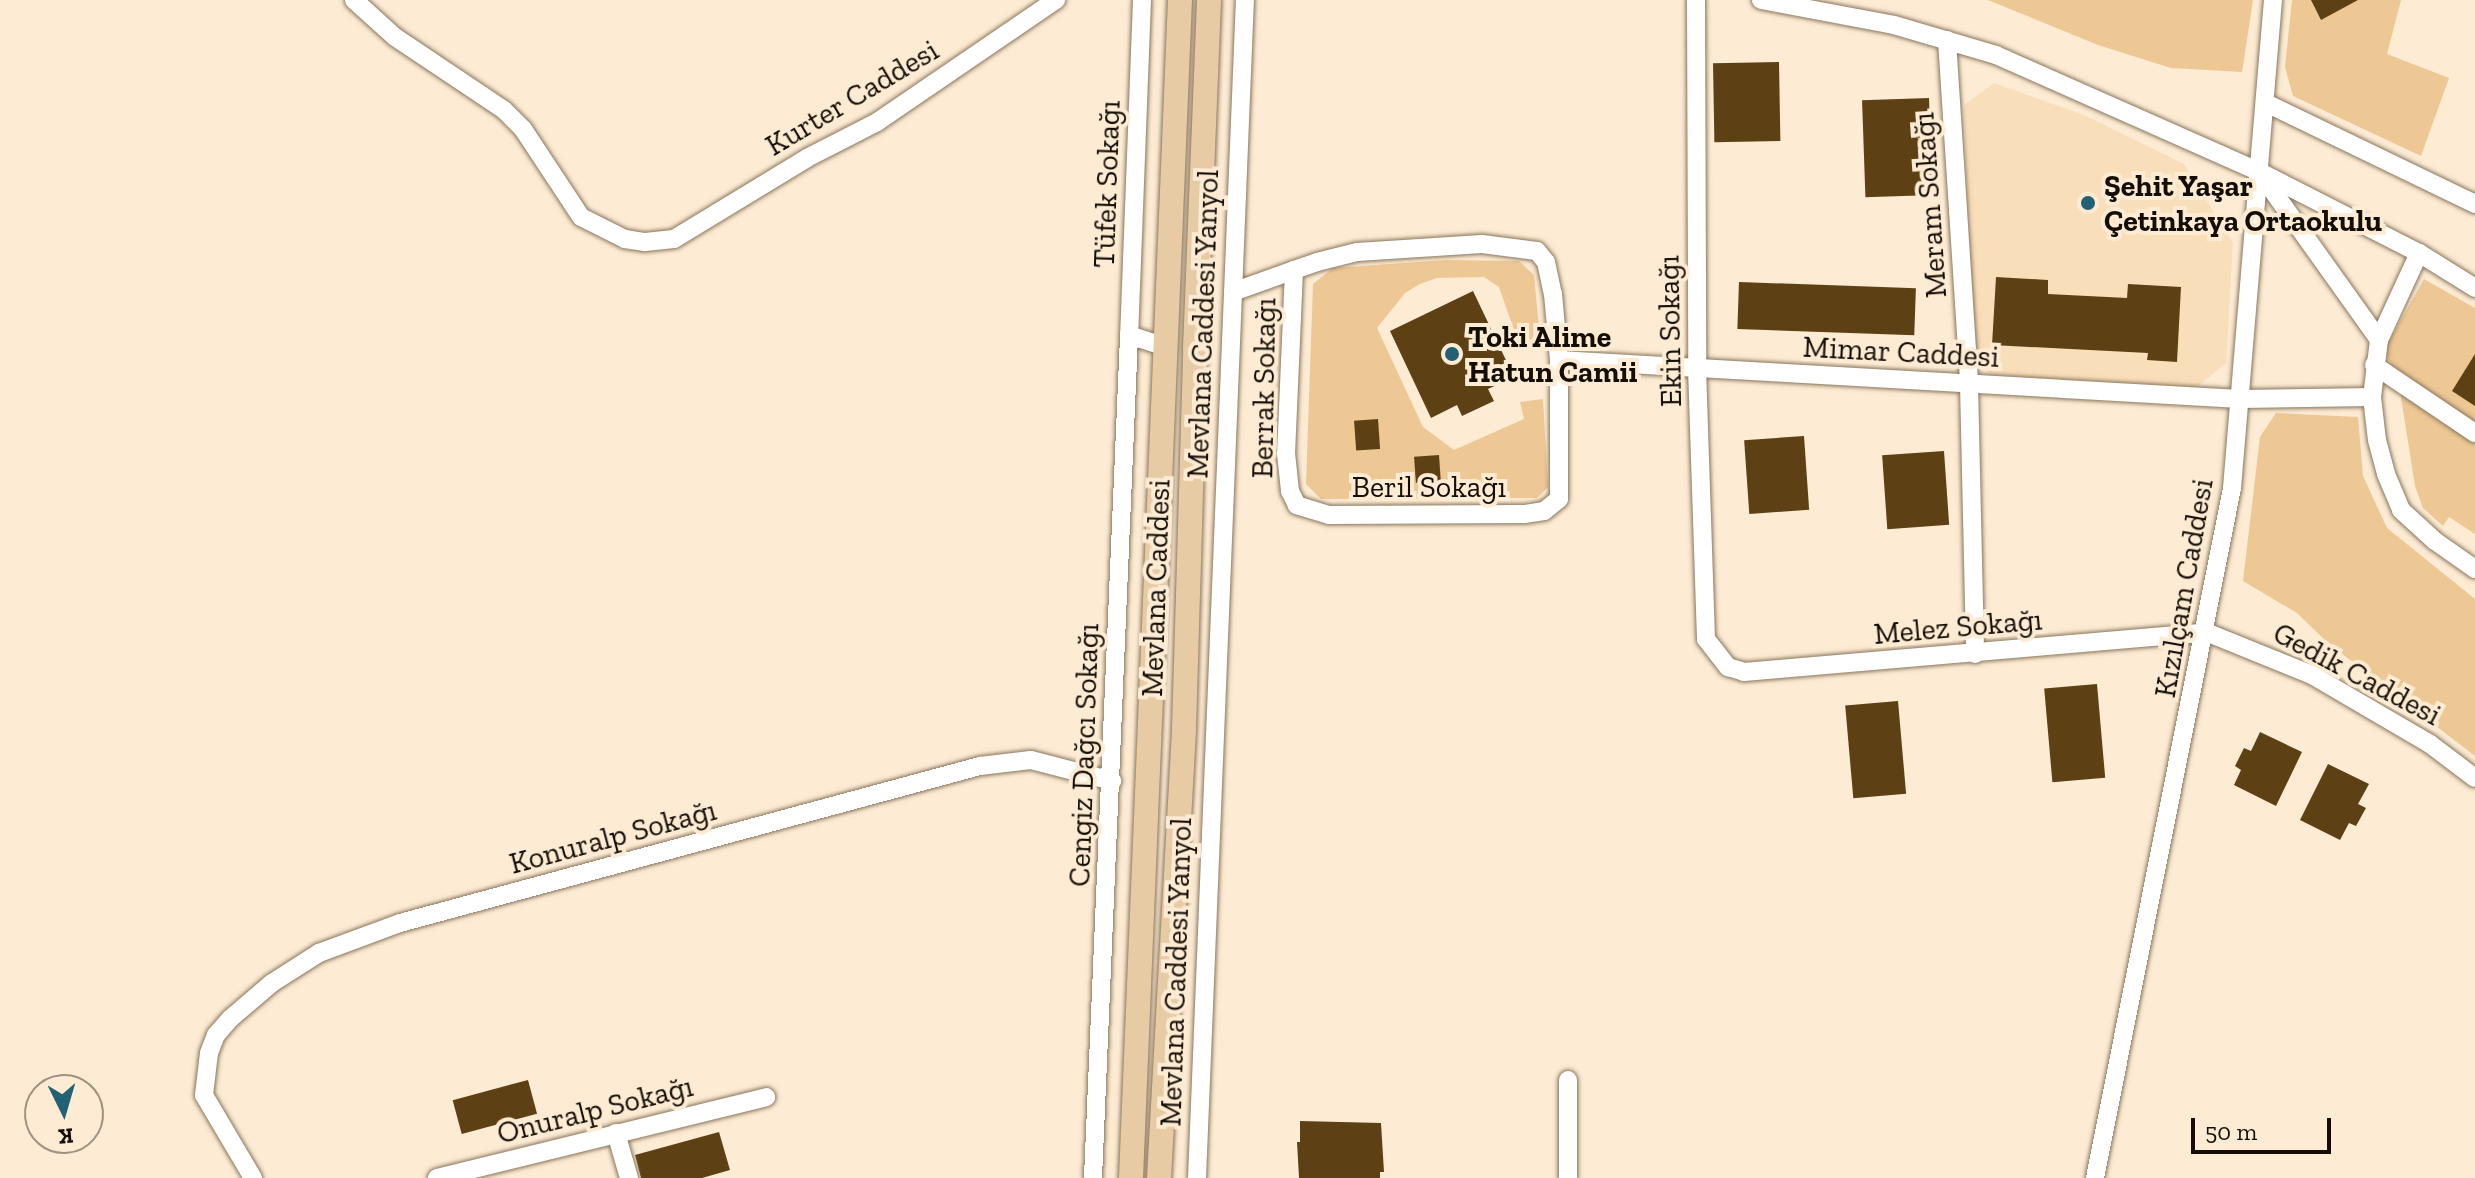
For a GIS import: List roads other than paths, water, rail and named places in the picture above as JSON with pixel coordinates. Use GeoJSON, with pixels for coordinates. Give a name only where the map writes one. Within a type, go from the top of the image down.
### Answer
{"type":"FeatureCollection","features":[{"type":"Feature","properties":{"kind":"main road","name":"Mevlana Caddesi"},"geometry":{"type":"LineString","coordinates":[[1131,1178],[1151,725],[1163,346],[1180,0]]}},
{"type":"Feature","properties":{"kind":"main road","name":"Mevlana Caddesi"},"geometry":{"type":"LineString","coordinates":[[1159,1178],[1184,729],[1194,364],[1209,0]]}},
{"type":"Feature","properties":{"kind":"street","name":"Kurter Caddesi"},"geometry":{"type":"LineString","coordinates":[[354,0],[395,37],[504,110],[523,129],[581,217],[625,239],[674,239],[781,173],[896,110],[1056,0]]}},
{"type":"Feature","properties":{"kind":"street","name":"Tüfek Sokağı"},"geometry":{"type":"LineString","coordinates":[[1129,335],[1142,0]]}},
{"type":"Feature","properties":{"kind":"street","name":"Mevlana Caddesi Yanyol"},"geometry":{"type":"LineString","coordinates":[[1197,1178],[1245,0]]}},
{"type":"Feature","properties":{"kind":"street","name":"Ekin Sokağı"},"geometry":{"type":"LineString","coordinates":[[1696,0],[1697,368],[1706,639],[1719,657]]}},
{"type":"Feature","properties":{"kind":"street"},"geometry":{"type":"LineString","coordinates":[[1761,0],[1868,20],[1996,55],[2258,171],[2419,253],[2475,288]]}},
{"type":"Feature","properties":{"kind":"street","name":"Kızılçam Caddesi"},"geometry":{"type":"LineString","coordinates":[[2095,1178],[2206,632],[2232,488],[2273,0]]}},
{"type":"Feature","properties":{"kind":"street","name":"Meram Sokağı"},"geometry":{"type":"LineString","coordinates":[[1947,40],[1969,384],[1975,654]]}},
{"type":"Feature","properties":{"kind":"street"},"geometry":{"type":"LineString","coordinates":[[2266,103],[2475,204]]}},
{"type":"Feature","properties":{"kind":"street"},"geometry":{"type":"LineString","coordinates":[[2258,171],[2379,340]]}},
{"type":"Feature","properties":{"kind":"street"},"geometry":{"type":"LineString","coordinates":[[1233,292],[1357,252],[1482,244],[1537,251],[1550,274],[1559,360]]}},
{"type":"Feature","properties":{"kind":"street"},"geometry":{"type":"LineString","coordinates":[[2419,253],[2379,340],[2372,397],[2386,474],[2401,510],[2435,541],[2475,569]]}},
{"type":"Feature","properties":{"kind":"street","name":"Berrak Sokağı"},"geometry":{"type":"LineString","coordinates":[[1294,270],[1286,454],[1290,491],[1297,505]]}},
{"type":"Feature","properties":{"kind":"street"},"geometry":{"type":"LineString","coordinates":[[1129,335],[1163,346]]}},
{"type":"Feature","properties":{"kind":"street","name":"Cengiz Dağcı Sokağı"},"geometry":{"type":"LineString","coordinates":[[1093,1178],[1129,335]]}},
{"type":"Feature","properties":{"kind":"street","name":"Mimar Caddesi"},"geometry":{"type":"LineString","coordinates":[[1559,360],[2240,399],[2372,397]]}},
{"type":"Feature","properties":{"kind":"street","name":"Beril Sokağı"},"geometry":{"type":"LineString","coordinates":[[1297,505],[1329,515],[1524,514],[1544,511],[1559,499],[1559,360]]}},
{"type":"Feature","properties":{"kind":"street"},"geometry":{"type":"LineString","coordinates":[[2374,365],[2475,433]]}},
{"type":"Feature","properties":{"kind":"street","name":"Melez Sokağı"},"geometry":{"type":"LineString","coordinates":[[1719,657],[1728,667],[1744,672],[2206,632]]}},
{"type":"Feature","properties":{"kind":"street","name":"Gedik Caddesi"},"geometry":{"type":"LineString","coordinates":[[2206,632],[2312,675],[2430,744],[2475,778]]}},
{"type":"Feature","properties":{"kind":"street","name":"Konuralp Sokağı"},"geometry":{"type":"LineString","coordinates":[[253,1178],[204,1095],[209,1053],[216,1035],[231,1018],[299,965],[370,933],[1010,760],[1052,764],[1112,781]]}},
{"type":"Feature","properties":{"kind":"street"},"geometry":{"type":"LineString","coordinates":[[1568,1080],[1568,1178]]}},
{"type":"Feature","properties":{"kind":"street","name":"Onuralp Sokağı"},"geometry":{"type":"LineString","coordinates":[[437,1178],[766,1097]]}},
{"type":"Feature","properties":{"kind":"street"},"geometry":{"type":"LineString","coordinates":[[616,1133],[629,1178]]}},
{"type":"Feature","properties":{"kind":"place","name":"Şehit Yaşar Çetinkaya Ortaokulu"},"geometry":{"type":"Point","coordinates":[2088,203]}},
{"type":"Feature","properties":{"kind":"place","name":"Toki Alime Hatun Camii"},"geometry":{"type":"Point","coordinates":[1452,354]}}]}
